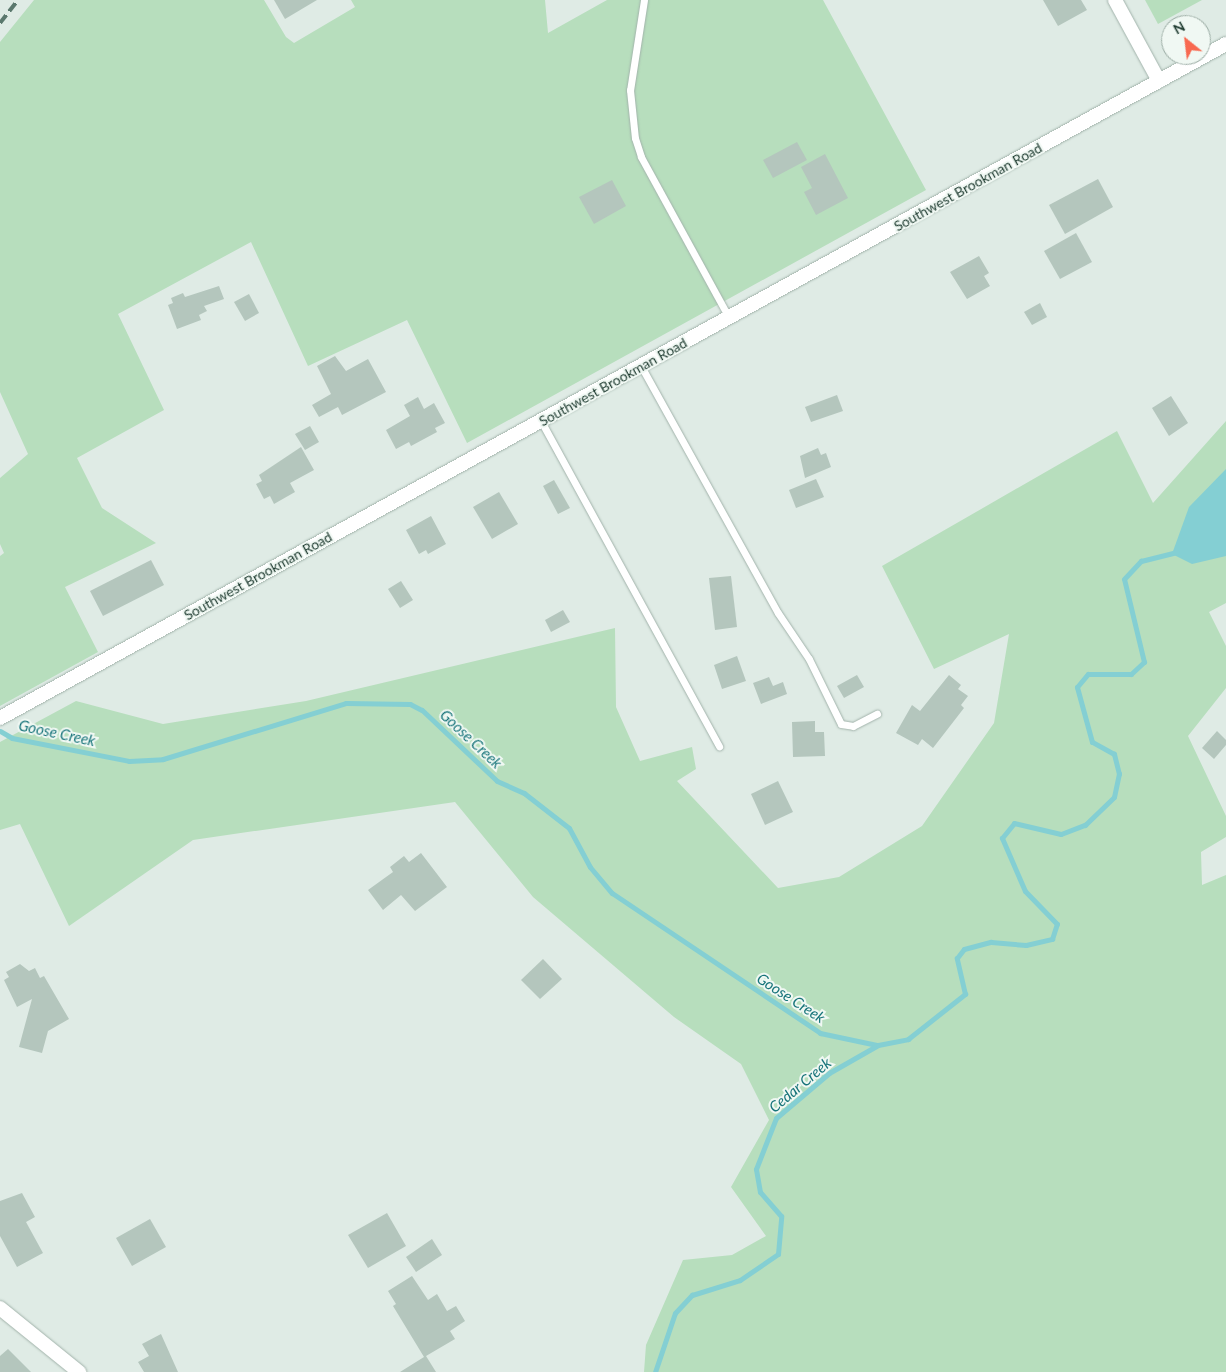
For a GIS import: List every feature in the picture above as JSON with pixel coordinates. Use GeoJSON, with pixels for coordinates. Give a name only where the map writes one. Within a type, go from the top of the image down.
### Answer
{"type":"FeatureCollection","features":[{"type":"Feature","properties":{"kind":"street"},"geometry":{"type":"LineString","coordinates":[[1115,0],[1159,82]]}},
{"type":"Feature","properties":{"kind":"street","name":"Southwest Brookman Road"},"geometry":{"type":"LineString","coordinates":[[0,718],[1226,44]]}},
{"type":"Feature","properties":{"kind":"street"},"geometry":{"type":"LineString","coordinates":[[0,1308],[79,1372]]}},
{"type":"Feature","properties":{"kind":"lane"},"geometry":{"type":"LineString","coordinates":[[644,0],[630,90],[635,138],[642,157],[729,318]]}},
{"type":"Feature","properties":{"kind":"lane"},"geometry":{"type":"LineString","coordinates":[[641,366],[778,613],[810,659],[841,724],[853,726],[877,714]]}},
{"type":"Feature","properties":{"kind":"lane"},"geometry":{"type":"LineString","coordinates":[[541,421],[719,746]]}},
{"type":"Feature","properties":{"kind":"green space"},"geometry":{"type":"Polygon","coordinates":[[[34,0],[264,0],[286,37],[294,43],[355,7],[351,0],[545,0],[548,33],[607,0],[823,0],[926,190],[467,443],[407,320],[308,366],[251,242],[118,314],[164,410],[77,458],[102,508],[156,543],[65,587],[98,652],[0,706],[0,556],[4,553],[0,544],[0,478],[28,454],[0,392],[0,42],[34,0]]]}},
{"type":"Feature","properties":{"kind":"green space"},"geometry":{"type":"Polygon","coordinates":[[[1145,0],[1202,0],[1174,15],[1161,15],[1161,22],[1158,24],[1145,0]]]}},
{"type":"Feature","properties":{"kind":"green space"},"geometry":{"type":"Polygon","coordinates":[[[1226,421],[1226,603],[1209,612],[1226,646],[1226,688],[1188,736],[1226,816],[1226,837],[1201,852],[1202,885],[1226,875],[1226,1372],[644,1372],[646,1345],[683,1260],[732,1255],[766,1236],[731,1187],[769,1120],[741,1064],[674,1017],[533,897],[455,802],[193,840],[69,926],[20,824],[0,830],[0,742],[76,701],[163,724],[306,701],[615,628],[616,707],[640,761],[692,747],[696,769],[677,781],[778,888],[839,877],[922,826],[994,723],[1009,634],[934,669],[882,566],[1117,431],[1153,503],[1226,421]]]}},
{"type":"Feature","properties":{"kind":"water"},"geometry":{"type":"Polygon","coordinates":[[[1226,469],[1226,556],[1192,564],[1172,554],[1189,507],[1226,469]]]}},
{"type":"Feature","properties":{"kind":"building"},"geometry":{"type":"Polygon","coordinates":[[[274,0],[317,0],[285,19],[274,0]]]}},
{"type":"Feature","properties":{"kind":"building"},"geometry":{"type":"Polygon","coordinates":[[[1043,0],[1081,0],[1087,10],[1058,26],[1043,0]]]}},
{"type":"Feature","properties":{"kind":"building"},"geometry":{"type":"Polygon","coordinates":[[[797,142],[807,160],[773,178],[763,160],[797,142]]]}},
{"type":"Feature","properties":{"kind":"building"},"geometry":{"type":"Polygon","coordinates":[[[825,154],[848,198],[816,215],[804,192],[812,188],[801,167],[825,154]]]}},
{"type":"Feature","properties":{"kind":"building"},"geometry":{"type":"Polygon","coordinates":[[[1098,179],[1113,207],[1065,234],[1049,205],[1098,179]]]}},
{"type":"Feature","properties":{"kind":"building"},"geometry":{"type":"Polygon","coordinates":[[[612,180],[626,206],[594,224],[579,197],[612,180]]]}},
{"type":"Feature","properties":{"kind":"building"},"geometry":{"type":"Polygon","coordinates":[[[1076,233],[1092,262],[1060,279],[1044,251],[1076,233]]]}},
{"type":"Feature","properties":{"kind":"building"},"geometry":{"type":"Polygon","coordinates":[[[979,256],[989,273],[984,276],[990,286],[967,299],[950,272],[979,256]]]}},
{"type":"Feature","properties":{"kind":"building"},"geometry":{"type":"Polygon","coordinates":[[[219,286],[224,299],[204,306],[207,311],[199,315],[201,320],[177,329],[168,305],[173,303],[171,298],[183,293],[185,297],[219,286]]]}},
{"type":"Feature","properties":{"kind":"building"},"geometry":{"type":"Polygon","coordinates":[[[249,294],[259,313],[245,321],[234,302],[249,294]]]}},
{"type":"Feature","properties":{"kind":"building"},"geometry":{"type":"Polygon","coordinates":[[[1040,303],[1047,317],[1032,325],[1024,312],[1040,303]]]}},
{"type":"Feature","properties":{"kind":"building"},"geometry":{"type":"Polygon","coordinates":[[[335,356],[346,371],[368,359],[386,392],[342,415],[338,407],[319,417],[312,405],[331,394],[317,366],[335,356]]]}},
{"type":"Feature","properties":{"kind":"building"},"geometry":{"type":"Polygon","coordinates":[[[837,395],[843,411],[811,422],[805,407],[837,395]]]}},
{"type":"Feature","properties":{"kind":"building"},"geometry":{"type":"Polygon","coordinates":[[[1171,396],[1188,423],[1169,436],[1152,408],[1171,396]]]}},
{"type":"Feature","properties":{"kind":"building"},"geometry":{"type":"Polygon","coordinates":[[[418,397],[424,409],[434,403],[445,423],[435,428],[437,432],[411,446],[409,442],[396,449],[386,430],[410,416],[404,405],[418,397]]]}},
{"type":"Feature","properties":{"kind":"building"},"geometry":{"type":"Polygon","coordinates":[[[310,426],[319,442],[305,450],[295,434],[310,426]]]}},
{"type":"Feature","properties":{"kind":"building"},"geometry":{"type":"Polygon","coordinates":[[[301,447],[314,470],[290,483],[295,492],[274,504],[270,496],[264,499],[256,484],[262,481],[259,475],[301,447]]]}},
{"type":"Feature","properties":{"kind":"building"},"geometry":{"type":"Polygon","coordinates":[[[818,448],[821,455],[826,453],[831,467],[805,478],[800,456],[818,448]]]}},
{"type":"Feature","properties":{"kind":"building"},"geometry":{"type":"Polygon","coordinates":[[[816,479],[824,497],[796,508],[789,490],[816,479]]]}},
{"type":"Feature","properties":{"kind":"building"},"geometry":{"type":"Polygon","coordinates":[[[554,480],[570,508],[558,514],[543,486],[554,480]]]}},
{"type":"Feature","properties":{"kind":"building"},"geometry":{"type":"Polygon","coordinates":[[[499,492],[518,524],[492,539],[473,507],[499,492]]]}},
{"type":"Feature","properties":{"kind":"building"},"geometry":{"type":"Polygon","coordinates":[[[431,516],[446,544],[428,554],[426,550],[419,554],[406,530],[431,516]]]}},
{"type":"Feature","properties":{"kind":"building"},"geometry":{"type":"Polygon","coordinates":[[[151,560],[164,585],[103,616],[90,591],[151,560]]]}},
{"type":"Feature","properties":{"kind":"building"},"geometry":{"type":"Polygon","coordinates":[[[731,576],[737,627],[715,630],[709,578],[731,576]]]}},
{"type":"Feature","properties":{"kind":"building"},"geometry":{"type":"Polygon","coordinates":[[[401,581],[413,600],[400,608],[388,589],[401,581]]]}},
{"type":"Feature","properties":{"kind":"building"},"geometry":{"type":"Polygon","coordinates":[[[563,610],[570,622],[551,632],[545,620],[563,610]]]}},
{"type":"Feature","properties":{"kind":"building"},"geometry":{"type":"Polygon","coordinates":[[[737,656],[746,681],[722,689],[714,665],[737,656]]]}},
{"type":"Feature","properties":{"kind":"building"},"geometry":{"type":"Polygon","coordinates":[[[857,675],[864,687],[844,698],[837,686],[857,675]]]}},
{"type":"Feature","properties":{"kind":"building"},"geometry":{"type":"Polygon","coordinates":[[[949,675],[961,685],[958,689],[968,696],[961,705],[964,708],[933,748],[922,739],[918,745],[896,733],[912,705],[920,711],[949,675]]]}},
{"type":"Feature","properties":{"kind":"building"},"geometry":{"type":"Polygon","coordinates":[[[769,677],[773,686],[783,682],[787,694],[761,704],[753,683],[769,677]]]}},
{"type":"Feature","properties":{"kind":"building"},"geometry":{"type":"Polygon","coordinates":[[[815,721],[815,732],[824,732],[825,756],[793,757],[792,722],[815,721]]]}},
{"type":"Feature","properties":{"kind":"building"},"geometry":{"type":"Polygon","coordinates":[[[1217,731],[1226,740],[1226,745],[1214,759],[1202,748],[1217,731]]]}},
{"type":"Feature","properties":{"kind":"building"},"geometry":{"type":"Polygon","coordinates":[[[778,781],[793,812],[765,825],[751,794],[778,781]]]}},
{"type":"Feature","properties":{"kind":"building"},"geometry":{"type":"Polygon","coordinates":[[[421,853],[447,887],[415,911],[401,895],[383,910],[368,890],[393,872],[390,867],[404,856],[409,862],[421,853]]]}},
{"type":"Feature","properties":{"kind":"building"},"geometry":{"type":"Polygon","coordinates":[[[543,959],[562,979],[540,999],[521,980],[543,959]]]}},
{"type":"Feature","properties":{"kind":"building"},"geometry":{"type":"Polygon","coordinates":[[[20,964],[29,971],[35,968],[40,978],[44,976],[69,1019],[48,1031],[42,1053],[19,1047],[32,999],[17,1007],[4,980],[9,977],[6,972],[20,964]]]}},
{"type":"Feature","properties":{"kind":"building"},"geometry":{"type":"Polygon","coordinates":[[[22,1193],[35,1217],[26,1222],[43,1253],[17,1267],[0,1236],[0,1201],[22,1193]]]}},
{"type":"Feature","properties":{"kind":"building"},"geometry":{"type":"Polygon","coordinates":[[[387,1213],[406,1246],[368,1268],[348,1235],[387,1213]]]}},
{"type":"Feature","properties":{"kind":"building"},"geometry":{"type":"Polygon","coordinates":[[[150,1219],[166,1247],[132,1266],[116,1238],[150,1219]]]}},
{"type":"Feature","properties":{"kind":"building"},"geometry":{"type":"Polygon","coordinates":[[[432,1239],[442,1255],[416,1272],[406,1257],[432,1239]]]}},
{"type":"Feature","properties":{"kind":"building"},"geometry":{"type":"Polygon","coordinates":[[[412,1276],[428,1300],[437,1294],[447,1311],[456,1306],[465,1321],[450,1331],[455,1339],[426,1356],[436,1372],[400,1372],[424,1357],[393,1306],[396,1304],[388,1291],[412,1276]]]}},
{"type":"Feature","properties":{"kind":"building"},"geometry":{"type":"Polygon","coordinates":[[[161,1334],[178,1372],[144,1372],[138,1362],[149,1356],[142,1344],[161,1334]]]}},
{"type":"Feature","properties":{"kind":"building"},"geometry":{"type":"Polygon","coordinates":[[[8,1349],[31,1372],[0,1372],[0,1356],[8,1349]]]}},
{"type":"Feature","properties":{"kind":"waterway","name":"Cedar Creek"},"geometry":{"type":"LineString","coordinates":[[655,1372],[675,1313],[692,1295],[740,1280],[778,1254],[781,1216],[760,1192],[756,1169],[776,1118],[829,1073],[878,1045],[908,1039],[965,994],[957,958],[964,949],[991,942],[1026,945],[1052,939],[1057,924],[1025,891],[1002,838],[1014,823],[1061,834],[1085,825],[1114,797],[1119,774],[1114,754],[1092,742],[1077,687],[1088,674],[1131,674],[1144,662],[1124,579],[1141,561],[1177,552]]}},
{"type":"Feature","properties":{"kind":"waterway","name":"Goose Creek"},"geometry":{"type":"LineString","coordinates":[[0,731],[12,738],[129,761],[163,759],[346,703],[410,704],[422,710],[497,781],[524,793],[569,828],[590,867],[612,893],[820,1033],[877,1045]]}},
{"type":"Feature","properties":{"kind":"railway"},"geometry":{"type":"LineString","coordinates":[[0,23],[18,0]]}}]}
